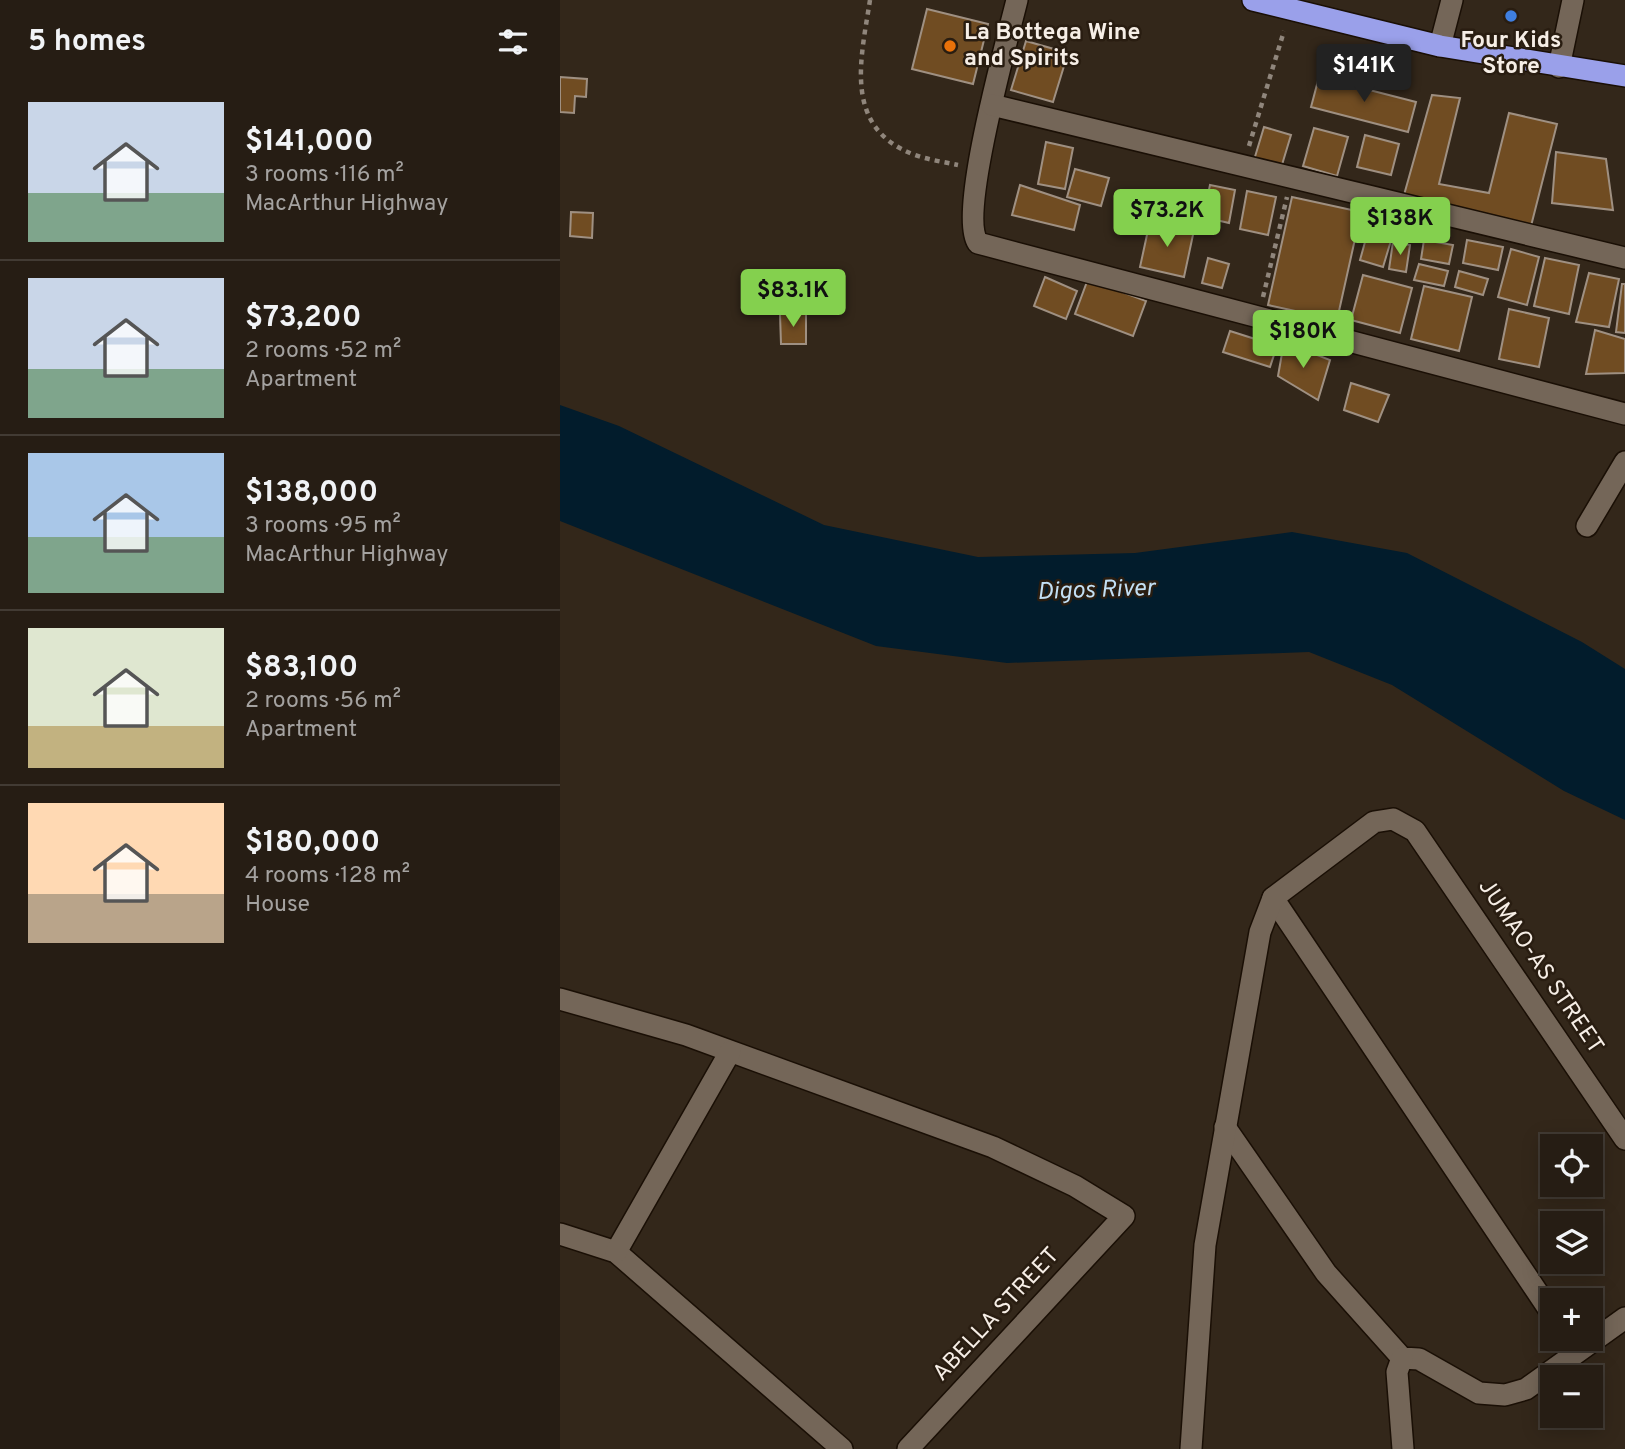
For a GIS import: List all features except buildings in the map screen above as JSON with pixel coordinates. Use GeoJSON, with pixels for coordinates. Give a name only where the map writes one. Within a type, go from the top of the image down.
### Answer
{"type":"FeatureCollection","features":[{"type":"Feature","properties":{"kind":"highway"},"geometry":{"type":"LineString","coordinates":[[1253,0],[1440,46],[1625,76]]}},
{"type":"Feature","properties":{"kind":"street"},"geometry":{"type":"LineString","coordinates":[[1017,0],[992,105],[971,225],[974,237],[983,246],[1625,414]]}},
{"type":"Feature","properties":{"kind":"street"},"geometry":{"type":"LineString","coordinates":[[1440,46],[1452,0]]}},
{"type":"Feature","properties":{"kind":"street"},"geometry":{"type":"LineString","coordinates":[[1559,67],[1573,0]]}},
{"type":"Feature","properties":{"kind":"street"},"geometry":{"type":"LineString","coordinates":[[992,105],[1625,258]]}},
{"type":"Feature","properties":{"kind":"street"},"geometry":{"type":"LineString","coordinates":[[1587,526],[1625,462]]}},
{"type":"Feature","properties":{"kind":"street","name":"JUMAO-AS STREET"},"geometry":{"type":"LineString","coordinates":[[1273,898],[1374,822],[1393,819],[1411,827],[1625,1139]]}},
{"type":"Feature","properties":{"kind":"street"},"geometry":{"type":"LineString","coordinates":[[1191,1449],[1205,1245],[1254,957],[1273,898]]}},
{"type":"Feature","properties":{"kind":"street"},"geometry":{"type":"LineString","coordinates":[[1273,898],[1540,1296]]}},
{"type":"Feature","properties":{"kind":"street"},"geometry":{"type":"LineString","coordinates":[[560,999],[686,1035],[730,1052],[616,1252]]}},
{"type":"Feature","properties":{"kind":"street","name":"ABELLA STREET"},"geometry":{"type":"LineString","coordinates":[[730,1052],[993,1147],[1075,1186],[1124,1216],[908,1449]]}},
{"type":"Feature","properties":{"kind":"street"},"geometry":{"type":"LineString","coordinates":[[1225,1127],[1326,1273],[1402,1358],[1419,1359],[1479,1393],[1505,1395],[1526,1389],[1567,1351]]}},
{"type":"Feature","properties":{"kind":"street"},"geometry":{"type":"LineString","coordinates":[[560,1234],[616,1252],[842,1449]]}},
{"type":"Feature","properties":{"kind":"street"},"geometry":{"type":"LineString","coordinates":[[1603,1329],[1625,1318]]}},
{"type":"Feature","properties":{"kind":"street"},"geometry":{"type":"LineString","coordinates":[[1402,1358],[1397,1372],[1403,1449]]}},
{"type":"Feature","properties":{"kind":"path"},"geometry":{"type":"LineString","coordinates":[[870,0],[861,64],[860,94],[869,117],[886,138],[914,154],[979,171]]}},
{"type":"Feature","properties":{"kind":"path"},"geometry":{"type":"LineString","coordinates":[[1243,164],[1291,10]]}},
{"type":"Feature","properties":{"kind":"path"},"geometry":{"type":"LineString","coordinates":[[1257,318],[1273,261],[1291,176]]}},
{"type":"Feature","properties":{"kind":"water","name":"Digos River"},"geometry":{"type":"Polygon","coordinates":[[[560,405],[619,426],[824,525],[978,557],[1135,553],[1292,532],[1407,553],[1582,642],[1625,669],[1625,820],[1564,791],[1392,685],[1309,652],[1007,663],[876,646],[560,521],[560,405]]]}},
{"type":"Feature","properties":{"kind":"place","name":"Four Kids Store"},"geometry":{"type":"Point","coordinates":[1511,16]}},
{"type":"Feature","properties":{"kind":"place","name":"La Bottega Wine and Spirits"},"geometry":{"type":"Point","coordinates":[950,46]}}]}
